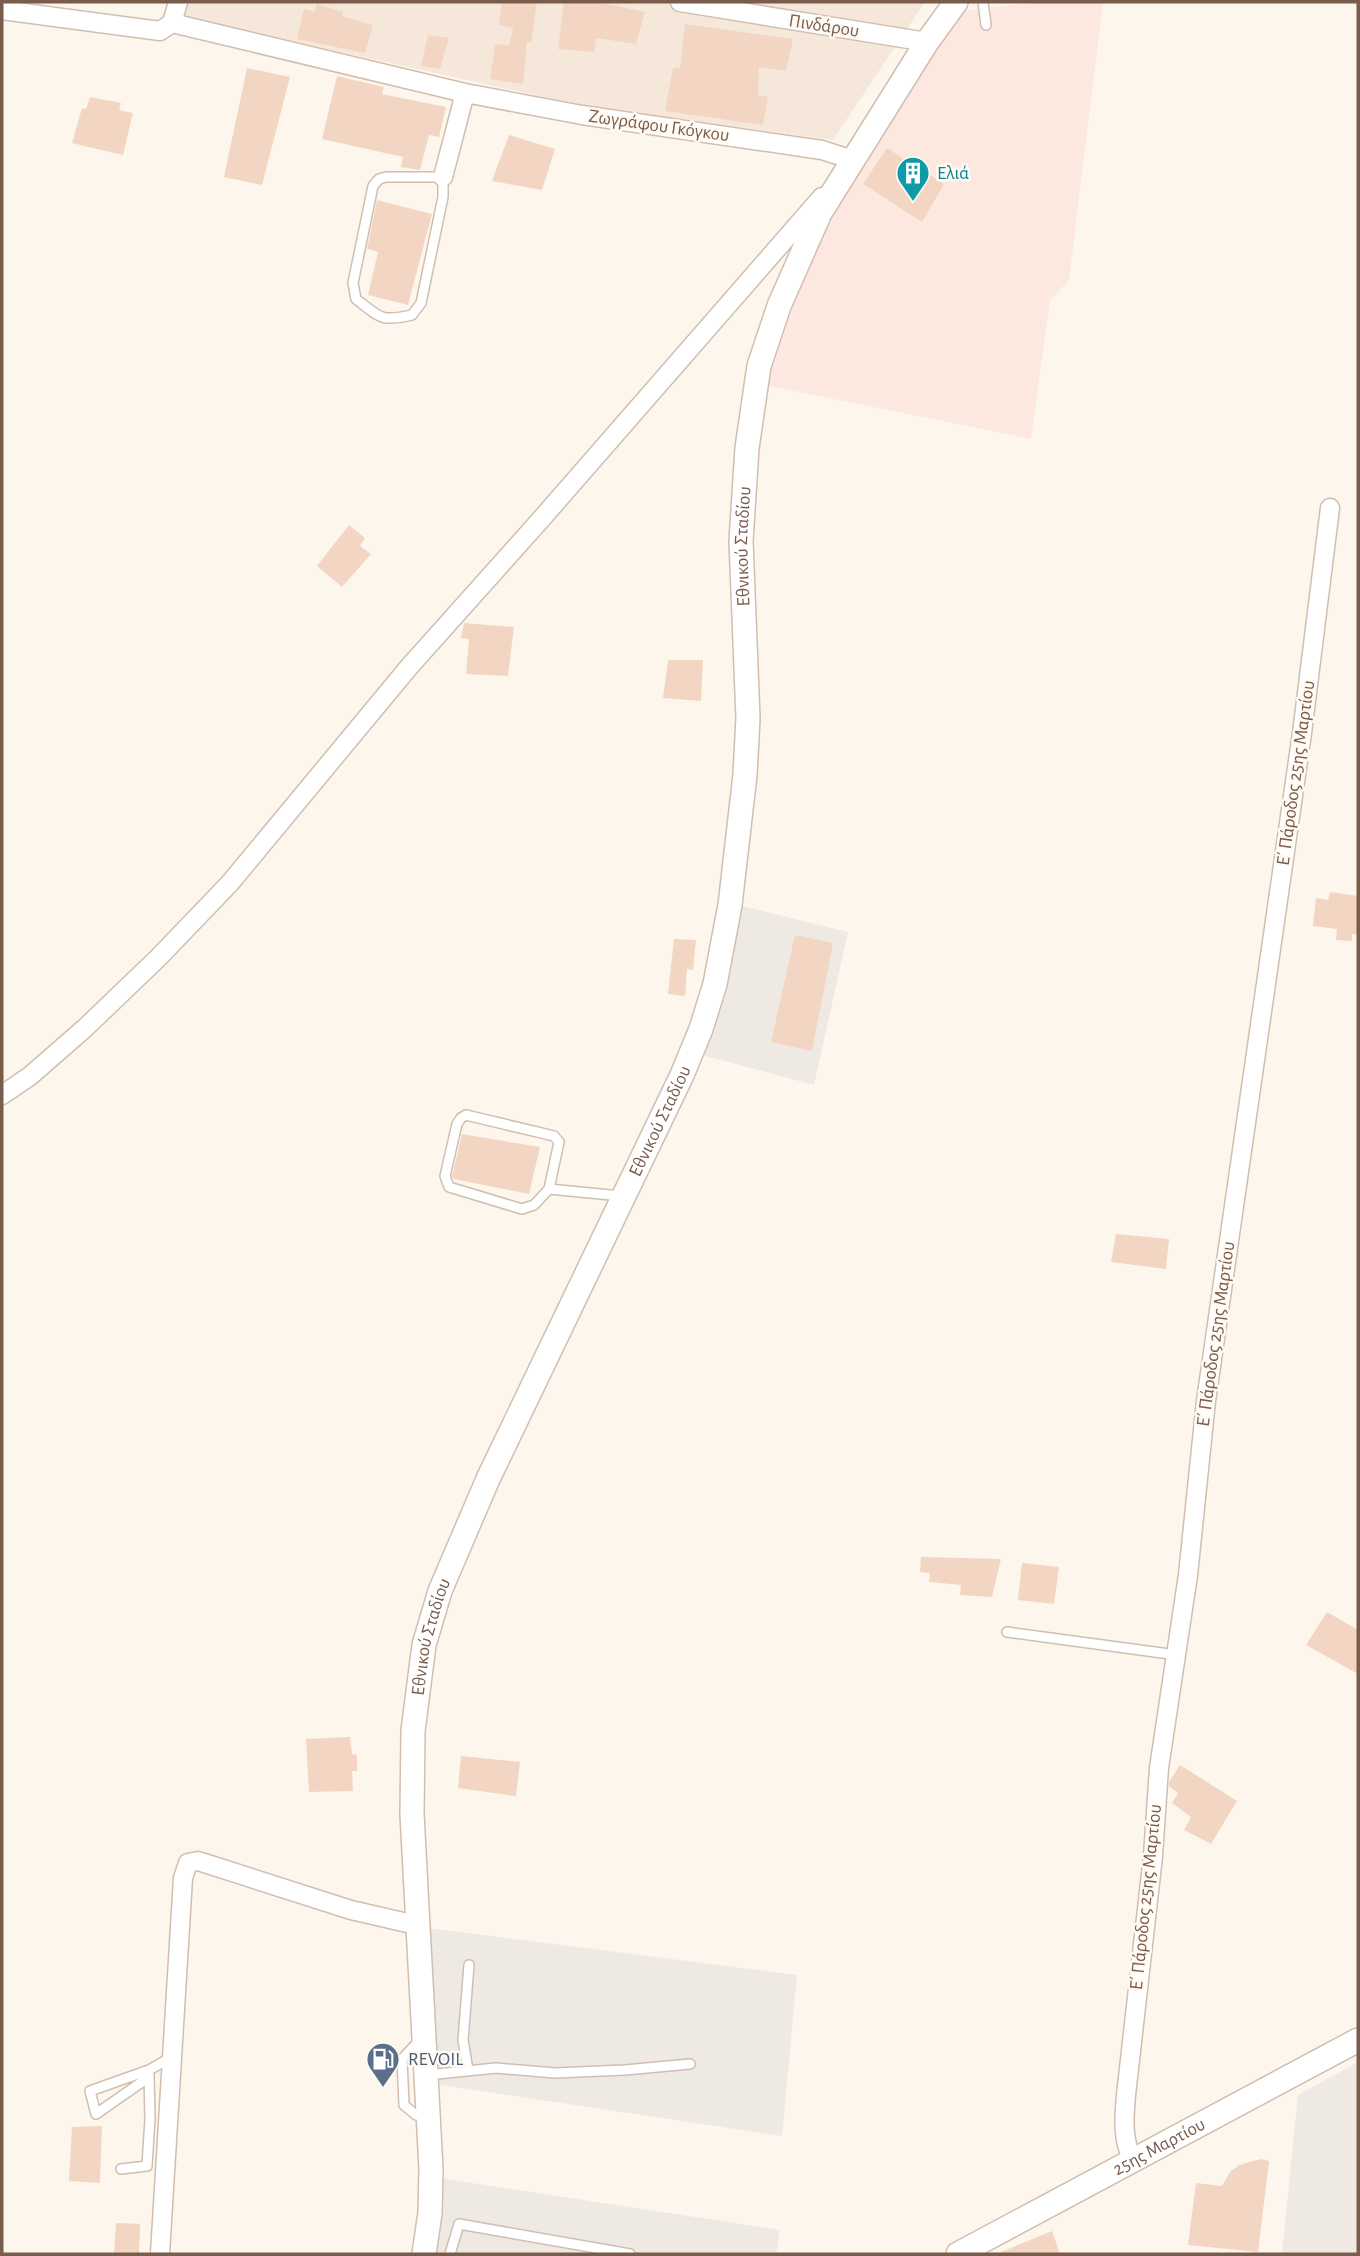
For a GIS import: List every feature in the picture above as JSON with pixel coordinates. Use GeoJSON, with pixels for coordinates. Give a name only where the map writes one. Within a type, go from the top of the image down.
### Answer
{"type":"FeatureCollection","features":[{"type":"Feature","properties":{"kind":"street"},"geometry":{"type":"LineString","coordinates":[[2,10],[160,31],[172,23],[178,2]]}},
{"type":"Feature","properties":{"kind":"street","name":"Πινδάρου"},"geometry":{"type":"LineString","coordinates":[[680,2],[927,42]]}},
{"type":"Feature","properties":{"kind":"street","name":"Εθνικού Σταδίου"},"geometry":{"type":"LineString","coordinates":[[424,2254],[430,2213],[431,2180],[412,1814],[413,1731],[424,1645],[440,1591],[488,1479],[682,1075],[701,1030],[715,984],[730,905],[745,775],[748,718],[741,541],[743,490],[759,366],[779,306],[820,213],[848,166],[887,113],[927,42],[956,2]]}},
{"type":"Feature","properties":{"kind":"street","name":"Ζωγράφου Γκόγκου"},"geometry":{"type":"LineString","coordinates":[[172,23],[464,93],[582,115],[822,150],[838,154],[848,166]]}},
{"type":"Feature","properties":{"kind":"street"},"geometry":{"type":"LineString","coordinates":[[443,177],[464,93]]}},
{"type":"Feature","properties":{"kind":"street"},"geometry":{"type":"LineString","coordinates":[[2,1095],[30,1076],[85,1028],[158,958],[230,883],[409,667],[848,166]]}},
{"type":"Feature","properties":{"kind":"street","name":"Ε΄ Πάροδος 25ης Μαρτίου"},"geometry":{"type":"LineString","coordinates":[[1133,2161],[1126,2147],[1124,2131],[1126,2095],[1153,1856],[1159,1768],[1188,1575],[1206,1401],[1302,733],[1330,508]]}},
{"type":"Feature","properties":{"kind":"street"},"geometry":{"type":"LineString","coordinates":[[160,2254],[183,1878],[188,1863],[198,1861],[351,1910],[416,1925]]}},
{"type":"Feature","properties":{"kind":"street","name":"25ης Μαρτίου"},"geometry":{"type":"LineString","coordinates":[[958,2254],[1358,2040]]}},
{"type":"Feature","properties":{"kind":"lane"},"geometry":{"type":"LineString","coordinates":[[983,2],[986,26]]}},
{"type":"Feature","properties":{"kind":"lane"},"geometry":{"type":"LineString","coordinates":[[386,177],[443,177],[443,197],[421,303],[412,315],[390,320],[381,318],[356,299],[353,291],[373,186],[379,179],[386,177]]}},
{"type":"Feature","properties":{"kind":"lane"},"geometry":{"type":"LineString","coordinates":[[466,1115],[554,1136],[559,1142],[549,1189],[534,1205],[522,1209],[449,1187],[444,1177],[461,1118],[466,1115]]}},
{"type":"Feature","properties":{"kind":"lane"},"geometry":{"type":"LineString","coordinates":[[549,1189],[623,1197]]}},
{"type":"Feature","properties":{"kind":"lane"},"geometry":{"type":"LineString","coordinates":[[1007,1632],[1177,1655]]}},
{"type":"Feature","properties":{"kind":"lane"},"geometry":{"type":"LineString","coordinates":[[468,1965],[463,2040],[468,2070]]}},
{"type":"Feature","properties":{"kind":"lane"},"geometry":{"type":"LineString","coordinates":[[416,2115],[404,2105],[402,2059],[423,2036]]}},
{"type":"Feature","properties":{"kind":"lane"},"geometry":{"type":"LineString","coordinates":[[149,2073],[90,2091],[96,2114],[173,2056]]}},
{"type":"Feature","properties":{"kind":"lane"},"geometry":{"type":"LineString","coordinates":[[426,2076],[496,2068],[555,2073],[690,2064]]}},
{"type":"Feature","properties":{"kind":"lane"},"geometry":{"type":"LineString","coordinates":[[121,2169],[147,2166],[149,2073]]}},
{"type":"Feature","properties":{"kind":"lane"},"geometry":{"type":"LineString","coordinates":[[450,2254],[458,2224],[630,2254]]}},
{"type":"Feature","properties":{"kind":"shaded area"},"geometry":{"type":"Polygon","coordinates":[[[185,2],[925,2],[833,140],[581,105],[181,17],[185,2]]]}},
{"type":"Feature","properties":{"kind":"shaded area"},"geometry":{"type":"Polygon","coordinates":[[[1036,2],[1103,2],[1069,280],[1050,300],[1031,439],[764,385],[785,308],[823,215],[962,11],[1036,2]]]}},
{"type":"Feature","properties":{"kind":"shaded area"},"geometry":{"type":"Polygon","coordinates":[[[735,904],[848,932],[814,1085],[691,1052],[735,904]]]}},
{"type":"Feature","properties":{"kind":"shaded area"},"geometry":{"type":"Polygon","coordinates":[[[420,1927],[797,1975],[782,2136],[427,2083],[420,1927]]]}},
{"type":"Feature","properties":{"kind":"shaded area"},"geometry":{"type":"Polygon","coordinates":[[[1358,2062],[1358,2254],[1282,2254],[1298,2095],[1358,2062]]]}},
{"type":"Feature","properties":{"kind":"shaded area"},"geometry":{"type":"Polygon","coordinates":[[[439,2178],[780,2230],[776,2254],[432,2254],[439,2178]]]}},
{"type":"Feature","properties":{"kind":"building"},"geometry":{"type":"Polygon","coordinates":[[[502,2],[537,2],[531,43],[527,42],[523,84],[490,79],[495,46],[509,46],[513,28],[499,25],[502,2]]]}},
{"type":"Feature","properties":{"kind":"building"},"geometry":{"type":"Polygon","coordinates":[[[564,2],[602,2],[645,12],[636,44],[596,38],[594,52],[558,49],[564,2]]]}},
{"type":"Feature","properties":{"kind":"building"},"geometry":{"type":"Polygon","coordinates":[[[316,4],[343,12],[342,16],[373,25],[365,53],[297,39],[304,9],[315,12],[316,4]]]}},
{"type":"Feature","properties":{"kind":"building"},"geometry":{"type":"Polygon","coordinates":[[[685,24],[793,39],[786,71],[759,67],[758,95],[768,97],[763,125],[665,111],[673,68],[680,68],[685,24]]]}},
{"type":"Feature","properties":{"kind":"building"},"geometry":{"type":"Polygon","coordinates":[[[428,35],[449,38],[440,69],[421,66],[428,35]]]}},
{"type":"Feature","properties":{"kind":"building"},"geometry":{"type":"Polygon","coordinates":[[[247,68],[290,77],[262,185],[224,177],[247,68]]]}},
{"type":"Feature","properties":{"kind":"building"},"geometry":{"type":"Polygon","coordinates":[[[337,76],[384,87],[382,94],[446,107],[439,137],[429,135],[420,170],[401,167],[403,157],[322,139],[337,76]]]}},
{"type":"Feature","properties":{"kind":"building"},"geometry":{"type":"Polygon","coordinates":[[[90,97],[121,103],[119,110],[133,113],[123,155],[72,143],[82,108],[86,109],[90,97]]]}},
{"type":"Feature","properties":{"kind":"building"},"geometry":{"type":"Polygon","coordinates":[[[509,135],[555,149],[542,190],[492,181],[509,135]]]}},
{"type":"Feature","properties":{"kind":"building","name":"Ελιά"},"geometry":{"type":"Polygon","coordinates":[[[887,148],[944,184],[922,222],[863,184],[887,148]]]}},
{"type":"Feature","properties":{"kind":"building"},"geometry":{"type":"Polygon","coordinates":[[[377,200],[432,214],[408,305],[368,295],[378,252],[367,249],[377,200]]]}},
{"type":"Feature","properties":{"kind":"building"},"geometry":{"type":"Polygon","coordinates":[[[349,525],[365,538],[360,546],[371,554],[342,587],[317,566],[349,525]]]}},
{"type":"Feature","properties":{"kind":"building"},"geometry":{"type":"Polygon","coordinates":[[[464,623],[514,627],[508,676],[466,674],[469,639],[461,638],[464,623]]]}},
{"type":"Feature","properties":{"kind":"building"},"geometry":{"type":"Polygon","coordinates":[[[668,660],[703,660],[701,701],[663,698],[668,660]]]}},
{"type":"Feature","properties":{"kind":"building"},"geometry":{"type":"Polygon","coordinates":[[[1330,892],[1358,896],[1358,935],[1352,934],[1352,941],[1336,940],[1337,929],[1313,926],[1316,898],[1328,900],[1330,892]]]}},
{"type":"Feature","properties":{"kind":"building"},"geometry":{"type":"Polygon","coordinates":[[[795,935],[833,943],[812,1051],[771,1042],[795,935]]]}},
{"type":"Feature","properties":{"kind":"building"},"geometry":{"type":"Polygon","coordinates":[[[674,939],[696,940],[693,970],[687,969],[685,996],[668,994],[674,939]]]}},
{"type":"Feature","properties":{"kind":"building"},"geometry":{"type":"Polygon","coordinates":[[[462,1134],[540,1147],[529,1194],[454,1179],[452,1176],[462,1134]]]}},
{"type":"Feature","properties":{"kind":"building"},"geometry":{"type":"Polygon","coordinates":[[[1116,1234],[1169,1239],[1166,1269],[1111,1262],[1116,1234]]]}},
{"type":"Feature","properties":{"kind":"building"},"geometry":{"type":"Polygon","coordinates":[[[921,1557],[1001,1559],[992,1597],[960,1595],[961,1585],[929,1582],[930,1573],[920,1572],[921,1557]]]}},
{"type":"Feature","properties":{"kind":"building"},"geometry":{"type":"Polygon","coordinates":[[[1022,1563],[1059,1567],[1054,1604],[1018,1600],[1022,1563]]]}},
{"type":"Feature","properties":{"kind":"building"},"geometry":{"type":"Polygon","coordinates":[[[1327,1612],[1358,1630],[1358,1674],[1306,1645],[1327,1612]]]}},
{"type":"Feature","properties":{"kind":"building"},"geometry":{"type":"Polygon","coordinates":[[[350,1737],[352,1754],[357,1755],[357,1771],[352,1771],[353,1791],[309,1792],[306,1739],[350,1737]]]}},
{"type":"Feature","properties":{"kind":"building"},"geometry":{"type":"Polygon","coordinates":[[[461,1756],[520,1762],[516,1796],[458,1788],[461,1756]]]}},
{"type":"Feature","properties":{"kind":"building"},"geometry":{"type":"Polygon","coordinates":[[[1180,1765],[1237,1801],[1211,1844],[1184,1830],[1191,1817],[1172,1803],[1178,1793],[1169,1786],[1169,1782],[1180,1765]]]}},
{"type":"Feature","properties":{"kind":"building"},"geometry":{"type":"Polygon","coordinates":[[[102,2126],[100,2183],[69,2181],[72,2127],[102,2126]]]}},
{"type":"Feature","properties":{"kind":"building"},"geometry":{"type":"Polygon","coordinates":[[[1261,2159],[1269,2161],[1258,2252],[1188,2245],[1196,2183],[1222,2186],[1230,2172],[1239,2165],[1261,2159]]]}},
{"type":"Feature","properties":{"kind":"building"},"geometry":{"type":"Polygon","coordinates":[[[116,2223],[140,2224],[139,2254],[114,2254],[116,2223]]]}},
{"type":"Feature","properties":{"kind":"building"},"geometry":{"type":"Polygon","coordinates":[[[1052,2231],[1060,2254],[996,2254],[1052,2231]]]}},
{"type":"Feature","properties":{"kind":"place","name":"Ελιά"},"geometry":{"type":"Point","coordinates":[913,203]}},
{"type":"Feature","properties":{"kind":"place","name":"REVOIL"},"geometry":{"type":"Point","coordinates":[383,2089]}}]}
